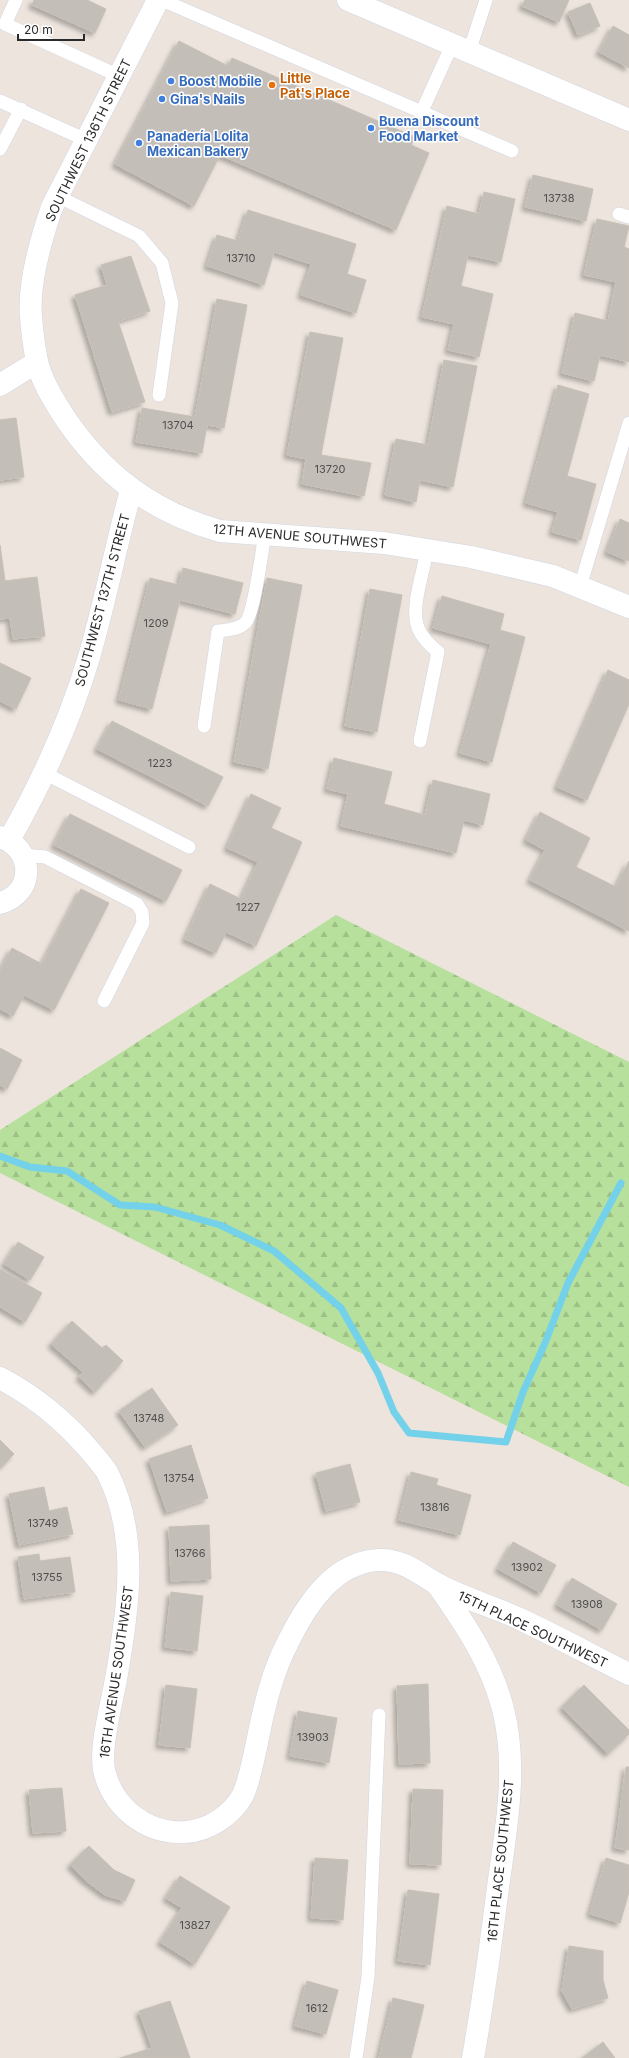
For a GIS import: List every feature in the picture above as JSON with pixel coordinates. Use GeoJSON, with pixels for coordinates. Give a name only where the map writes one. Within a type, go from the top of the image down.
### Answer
{"type":"FeatureCollection","features":[{"type":"Feature","properties":{"kind":"street","name":"SOUTHWEST 136TH STREET"},"geometry":{"type":"LineString","coordinates":[[37,362],[30,315],[33,277],[40,241],[57,196],[158,0]]}},
{"type":"Feature","properties":{"kind":"street"},"geometry":{"type":"LineString","coordinates":[[348,0],[629,120]]}},
{"type":"Feature","properties":{"kind":"street"},"geometry":{"type":"LineString","coordinates":[[0,385],[37,362]]}},
{"type":"Feature","properties":{"kind":"street","name":"12TH AVENUE SOUTHWEST"},"geometry":{"type":"LineString","coordinates":[[37,362],[53,398],[71,427],[95,458],[131,490],[194,523],[220,531],[384,543],[471,557],[553,576],[629,607]]}},
{"type":"Feature","properties":{"kind":"street","name":"SOUTHWEST 137TH STREET"},"geometry":{"type":"LineString","coordinates":[[11,844],[70,713],[89,657],[131,490]]}},
{"type":"Feature","properties":{"kind":"street"},"geometry":{"type":"LineString","coordinates":[[0,903],[16,895],[26,876],[26,865],[11,844]]}},
{"type":"Feature","properties":{"kind":"street","name":"16TH AVENUE SOUTHWEST"},"geometry":{"type":"LineString","coordinates":[[0,1378],[45,1407],[74,1431],[106,1471],[119,1506],[128,1550],[128,1590],[123,1639],[105,1740],[103,1770],[110,1788],[121,1806],[133,1818],[150,1828],[168,1832],[190,1832],[210,1826],[230,1813],[242,1795],[250,1774],[264,1710],[279,1658],[302,1614],[325,1585],[359,1564],[379,1560],[396,1562],[417,1570],[437,1584]]}},
{"type":"Feature","properties":{"kind":"street","name":"15TH PLACE SOUTHWEST"},"geometry":{"type":"LineString","coordinates":[[437,1584],[520,1620],[629,1674]]}},
{"type":"Feature","properties":{"kind":"street","name":"16TH PLACE SOUTHWEST"},"geometry":{"type":"LineString","coordinates":[[437,1584],[468,1627],[488,1664],[503,1710],[510,1758],[507,1824],[474,2058]]}},
{"type":"Feature","properties":{"kind":"lane"},"geometry":{"type":"LineString","coordinates":[[16,0],[4,24],[119,76]]}},
{"type":"Feature","properties":{"kind":"lane"},"geometry":{"type":"LineString","coordinates":[[162,0],[512,151]]}},
{"type":"Feature","properties":{"kind":"lane"},"geometry":{"type":"LineString","coordinates":[[422,111],[460,48],[486,0]]}},
{"type":"Feature","properties":{"kind":"lane"},"geometry":{"type":"LineString","coordinates":[[0,101],[86,140]]}},
{"type":"Feature","properties":{"kind":"lane"},"geometry":{"type":"LineString","coordinates":[[0,149],[21,110]]}},
{"type":"Feature","properties":{"kind":"lane"},"geometry":{"type":"LineString","coordinates":[[57,196],[139,236],[162,263],[172,303],[159,395]]}},
{"type":"Feature","properties":{"kind":"lane"},"geometry":{"type":"LineString","coordinates":[[580,586],[629,423]]}},
{"type":"Feature","properties":{"kind":"lane"},"geometry":{"type":"LineString","coordinates":[[204,726],[218,631],[236,629],[246,623],[251,609],[265,534]]}},
{"type":"Feature","properties":{"kind":"lane"},"geometry":{"type":"LineString","coordinates":[[420,741],[438,652],[424,639],[418,628],[415,612],[428,550]]}},
{"type":"Feature","properties":{"kind":"lane"},"geometry":{"type":"LineString","coordinates":[[44,773],[189,847]]}},
{"type":"Feature","properties":{"kind":"lane"},"geometry":{"type":"LineString","coordinates":[[11,844],[45,857],[137,904],[142,912],[142,923],[104,1001]]}},
{"type":"Feature","properties":{"kind":"lane"},"geometry":{"type":"LineString","coordinates":[[356,2058],[368,1977],[378,1714]]}},
{"type":"Feature","properties":{"kind":"green space"},"geometry":{"type":"Polygon","coordinates":[[[336,915],[629,1062],[629,1487],[0,1173],[0,1130],[336,915]]]}},
{"type":"Feature","properties":{"kind":"building"},"geometry":{"type":"Polygon","coordinates":[[[34,0],[87,0],[106,9],[95,33],[32,5],[34,0]]]}},
{"type":"Feature","properties":{"kind":"building"},"geometry":{"type":"Polygon","coordinates":[[[525,0],[569,0],[559,22],[522,6],[525,0]]]}},
{"type":"Feature","properties":{"kind":"building"},"geometry":{"type":"Polygon","coordinates":[[[590,3],[600,26],[578,35],[568,12],[590,3]]]}},
{"type":"Feature","properties":{"kind":"building"},"geometry":{"type":"Polygon","coordinates":[[[613,26],[629,35],[629,68],[599,52],[613,26]]]}},
{"type":"Feature","properties":{"kind":"building"},"geometry":{"type":"Polygon","coordinates":[[[179,41],[228,66],[232,58],[415,137],[411,145],[429,153],[396,230],[220,155],[194,206],[115,164],[179,41]]]}},
{"type":"Feature","properties":{"kind":"building"},"geometry":{"type":"Polygon","coordinates":[[[533,175],[593,189],[586,221],[525,207],[533,175]]]}},
{"type":"Feature","properties":{"kind":"building"},"geometry":{"type":"Polygon","coordinates":[[[484,192],[515,199],[501,262],[468,255],[461,286],[493,294],[479,357],[448,350],[454,324],[422,317],[447,206],[479,214],[484,192]]]}},
{"type":"Feature","properties":{"kind":"building"},"geometry":{"type":"Polygon","coordinates":[[[248,210],[356,244],[347,274],[366,280],[356,313],[301,295],[311,264],[274,252],[264,285],[207,266],[217,235],[238,241],[248,210]]]}},
{"type":"Feature","properties":{"kind":"building"},"geometry":{"type":"Polygon","coordinates":[[[597,219],[629,226],[624,247],[629,249],[629,362],[600,355],[594,381],[562,373],[575,313],[608,321],[616,282],[584,275],[597,219]]]}},
{"type":"Feature","properties":{"kind":"building"},"geometry":{"type":"Polygon","coordinates":[[[131,256],[150,311],[118,321],[145,402],[112,412],[75,295],[107,285],[101,265],[131,256]]]}},
{"type":"Feature","properties":{"kind":"building"},"geometry":{"type":"Polygon","coordinates":[[[217,299],[247,305],[224,428],[207,425],[202,453],[136,442],[142,408],[195,417],[217,299]]]}},
{"type":"Feature","properties":{"kind":"building"},"geometry":{"type":"Polygon","coordinates":[[[310,332],[343,338],[321,455],[371,463],[364,496],[302,484],[306,459],[287,455],[310,332]]]}},
{"type":"Feature","properties":{"kind":"building"},"geometry":{"type":"Polygon","coordinates":[[[444,360],[477,366],[453,487],[420,480],[416,502],[385,495],[396,439],[428,445],[444,360]]]}},
{"type":"Feature","properties":{"kind":"building"},"geometry":{"type":"Polygon","coordinates":[[[558,385],[589,394],[567,476],[596,484],[581,540],[552,532],[558,512],[526,503],[558,385]]]}},
{"type":"Feature","properties":{"kind":"building"},"geometry":{"type":"Polygon","coordinates":[[[16,418],[24,477],[0,480],[0,420],[16,418]]]}},
{"type":"Feature","properties":{"kind":"building"},"geometry":{"type":"Polygon","coordinates":[[[620,519],[629,523],[629,561],[607,552],[620,519]]]}},
{"type":"Feature","properties":{"kind":"building"},"geometry":{"type":"Polygon","coordinates":[[[0,545],[5,581],[37,577],[45,636],[13,639],[10,618],[0,619],[0,545]]]}},
{"type":"Feature","properties":{"kind":"building"},"geometry":{"type":"Polygon","coordinates":[[[183,568],[243,583],[235,614],[180,600],[152,709],[119,700],[150,578],[179,585],[183,568]]]}},
{"type":"Feature","properties":{"kind":"building"},"geometry":{"type":"Polygon","coordinates":[[[267,578],[302,585],[268,769],[234,762],[267,578]]]}},
{"type":"Feature","properties":{"kind":"building"},"geometry":{"type":"Polygon","coordinates":[[[370,589],[402,595],[377,732],[345,726],[370,589]]]}},
{"type":"Feature","properties":{"kind":"building"},"geometry":{"type":"Polygon","coordinates":[[[442,596],[504,614],[500,630],[525,637],[492,762],[460,753],[491,644],[433,628],[442,596]]]}},
{"type":"Feature","properties":{"kind":"building"},"geometry":{"type":"Polygon","coordinates":[[[0,663],[31,678],[16,709],[0,701],[0,663]]]}},
{"type":"Feature","properties":{"kind":"building"},"geometry":{"type":"Polygon","coordinates":[[[608,670],[629,680],[629,704],[587,800],[557,787],[608,670]]]}},
{"type":"Feature","properties":{"kind":"building"},"geometry":{"type":"Polygon","coordinates":[[[112,721],[223,777],[208,806],[97,749],[112,721]]]}},
{"type":"Feature","properties":{"kind":"building"},"geometry":{"type":"Polygon","coordinates":[[[334,758],[392,772],[384,804],[425,815],[433,780],[490,794],[483,825],[464,820],[456,853],[341,826],[348,794],[327,789],[334,758]]]}},
{"type":"Feature","properties":{"kind":"building"},"geometry":{"type":"Polygon","coordinates":[[[251,794],[281,808],[271,828],[302,842],[256,946],[226,932],[216,953],[185,939],[210,884],[241,899],[258,862],[227,848],[251,794]]]}},
{"type":"Feature","properties":{"kind":"building"},"geometry":{"type":"Polygon","coordinates":[[[540,812],[590,838],[576,867],[616,887],[629,861],[629,931],[530,880],[545,850],[526,840],[540,812]]]}},
{"type":"Feature","properties":{"kind":"building"},"geometry":{"type":"Polygon","coordinates":[[[70,814],[182,870],[166,901],[54,845],[70,814]]]}},
{"type":"Feature","properties":{"kind":"building"},"geometry":{"type":"Polygon","coordinates":[[[81,889],[109,903],[54,1010],[24,995],[13,1016],[0,1009],[0,971],[12,948],[42,964],[81,889]]]}},
{"type":"Feature","properties":{"kind":"building"},"geometry":{"type":"Polygon","coordinates":[[[0,1048],[22,1060],[7,1089],[0,1085],[0,1048]]]}},
{"type":"Feature","properties":{"kind":"building"},"geometry":{"type":"Polygon","coordinates":[[[18,1242],[44,1257],[30,1280],[4,1264],[18,1242]]]}},
{"type":"Feature","properties":{"kind":"building"},"geometry":{"type":"Polygon","coordinates":[[[0,1269],[42,1293],[25,1322],[0,1307],[0,1269]]]}},
{"type":"Feature","properties":{"kind":"building"},"geometry":{"type":"Polygon","coordinates":[[[72,1321],[102,1348],[106,1345],[123,1361],[95,1392],[79,1377],[83,1372],[51,1344],[72,1321]]]}},
{"type":"Feature","properties":{"kind":"building"},"geometry":{"type":"Polygon","coordinates":[[[152,1388],[178,1425],[145,1447],[119,1411],[152,1388]]]}},
{"type":"Feature","properties":{"kind":"building"},"geometry":{"type":"Polygon","coordinates":[[[0,1440],[14,1454],[0,1468],[0,1440]]]}},
{"type":"Feature","properties":{"kind":"building"},"geometry":{"type":"Polygon","coordinates":[[[191,1445],[208,1498],[167,1512],[149,1459],[191,1445]]]}},
{"type":"Feature","properties":{"kind":"building"},"geometry":{"type":"Polygon","coordinates":[[[350,1464],[360,1502],[326,1511],[316,1473],[350,1464]]]}},
{"type":"Feature","properties":{"kind":"building"},"geometry":{"type":"Polygon","coordinates":[[[411,1472],[438,1479],[436,1485],[471,1495],[460,1535],[399,1520],[411,1472]]]}},
{"type":"Feature","properties":{"kind":"building"},"geometry":{"type":"Polygon","coordinates":[[[44,1487],[49,1511],[67,1507],[73,1534],[19,1545],[9,1494],[44,1487]]]}},
{"type":"Feature","properties":{"kind":"building"},"geometry":{"type":"Polygon","coordinates":[[[209,1525],[211,1579],[171,1581],[169,1527],[209,1525]]]}},
{"type":"Feature","properties":{"kind":"building"},"geometry":{"type":"Polygon","coordinates":[[[513,1542],[556,1565],[541,1593],[498,1569],[513,1542]]]}},
{"type":"Feature","properties":{"kind":"building"},"geometry":{"type":"Polygon","coordinates":[[[39,1554],[40,1561],[70,1557],[75,1592],[24,1599],[18,1557],[39,1554]]]}},
{"type":"Feature","properties":{"kind":"building"},"geometry":{"type":"Polygon","coordinates":[[[572,1578],[617,1604],[602,1630],[557,1605],[572,1578]]]}},
{"type":"Feature","properties":{"kind":"building"},"geometry":{"type":"Polygon","coordinates":[[[171,1592],[203,1596],[197,1651],[165,1647],[171,1592]]]}},
{"type":"Feature","properties":{"kind":"building"},"geometry":{"type":"Polygon","coordinates":[[[428,1684],[430,1763],[399,1764],[397,1686],[428,1684]]]}},
{"type":"Feature","properties":{"kind":"building"},"geometry":{"type":"Polygon","coordinates":[[[166,1685],[197,1689],[190,1748],[159,1745],[166,1685]]]}},
{"type":"Feature","properties":{"kind":"building"},"geometry":{"type":"Polygon","coordinates":[[[584,1685],[629,1730],[629,1734],[608,1754],[562,1707],[584,1685]]]}},
{"type":"Feature","properties":{"kind":"building"},"geometry":{"type":"Polygon","coordinates":[[[298,1711],[337,1718],[329,1763],[290,1756],[298,1711]]]}},
{"type":"Feature","properties":{"kind":"building"},"geometry":{"type":"Polygon","coordinates":[[[626,1767],[629,1767],[629,1850],[615,1848],[626,1767]]]}},
{"type":"Feature","properties":{"kind":"building"},"geometry":{"type":"Polygon","coordinates":[[[62,1788],[66,1831],[33,1833],[29,1790],[62,1788]]]}},
{"type":"Feature","properties":{"kind":"building"},"geometry":{"type":"Polygon","coordinates":[[[413,1789],[443,1790],[441,1865],[410,1864],[413,1789]]]}},
{"type":"Feature","properties":{"kind":"building"},"geometry":{"type":"Polygon","coordinates":[[[89,1846],[114,1870],[135,1880],[125,1901],[105,1895],[85,1880],[70,1865],[89,1846]]]}},
{"type":"Feature","properties":{"kind":"building"},"geometry":{"type":"Polygon","coordinates":[[[315,1858],[348,1860],[343,1920],[311,1918],[315,1858]]]}},
{"type":"Feature","properties":{"kind":"building"},"geometry":{"type":"Polygon","coordinates":[[[606,1858],[629,1865],[629,1892],[620,1923],[590,1914],[606,1858]]]}},
{"type":"Feature","properties":{"kind":"building"},"geometry":{"type":"Polygon","coordinates":[[[180,1876],[230,1907],[195,1964],[160,1942],[182,1908],[166,1898],[180,1876]]]}},
{"type":"Feature","properties":{"kind":"building"},"geometry":{"type":"Polygon","coordinates":[[[408,1890],[439,1894],[430,1965],[398,1961],[408,1890]]]}},
{"type":"Feature","properties":{"kind":"building"},"geometry":{"type":"Polygon","coordinates":[[[569,1946],[603,1951],[603,1980],[608,1998],[572,2009],[562,1991],[569,1946]]]}},
{"type":"Feature","properties":{"kind":"building"},"geometry":{"type":"Polygon","coordinates":[[[307,1981],[338,1990],[326,2034],[295,2026],[307,1981]]]}},
{"type":"Feature","properties":{"kind":"building"},"geometry":{"type":"Polygon","coordinates":[[[393,1998],[424,2005],[411,2058],[379,2058],[393,1998]]]}},
{"type":"Feature","properties":{"kind":"building"},"geometry":{"type":"Polygon","coordinates":[[[170,2001],[190,2058],[120,2058],[152,2048],[139,2011],[170,2001]]]}},
{"type":"Feature","properties":{"kind":"building"},"geometry":{"type":"Polygon","coordinates":[[[603,2042],[615,2058],[582,2058],[603,2042]]]}},
{"type":"Feature","properties":{"kind":"waterway"},"geometry":{"type":"LineString","coordinates":[[0,1156],[30,1167],[67,1171],[120,1205],[155,1207],[220,1225],[274,1251],[341,1308],[378,1373],[394,1412],[409,1433],[506,1442],[523,1392],[545,1343],[568,1283],[621,1183]]}},
{"type":"Feature","properties":{"kind":"place","name":"Boost Mobile"},"geometry":{"type":"Point","coordinates":[171,81]}},
{"type":"Feature","properties":{"kind":"place","name":"Little Pat's Place"},"geometry":{"type":"Point","coordinates":[272,85]}},
{"type":"Feature","properties":{"kind":"place","name":"Gina's Nails"},"geometry":{"type":"Point","coordinates":[162,99]}},
{"type":"Feature","properties":{"kind":"place","name":"Buena Discount Food Market"},"geometry":{"type":"Point","coordinates":[371,128]}},
{"type":"Feature","properties":{"kind":"place","name":"Panadería Lolita Mexican Bakery"},"geometry":{"type":"Point","coordinates":[139,143]}}]}
